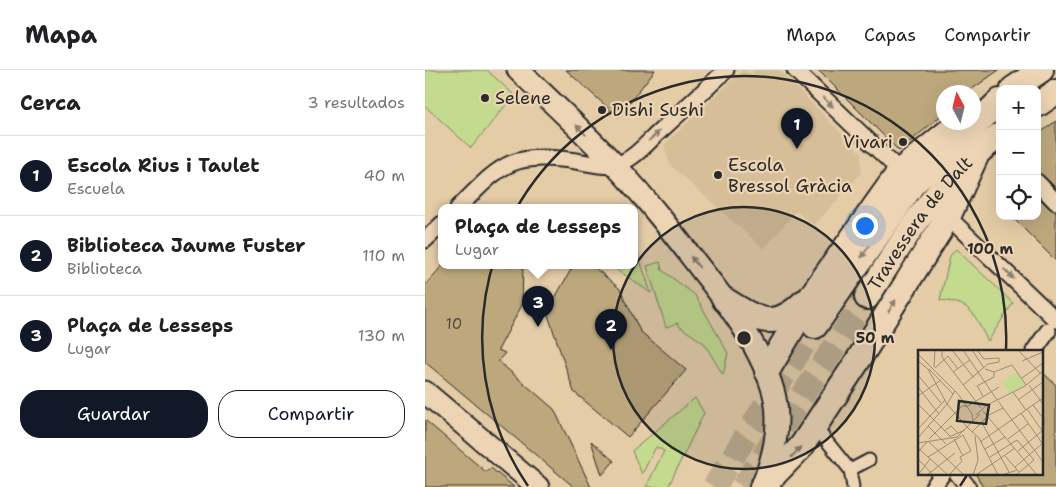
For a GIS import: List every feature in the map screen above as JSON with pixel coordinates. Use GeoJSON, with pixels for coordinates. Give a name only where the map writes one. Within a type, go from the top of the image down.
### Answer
{"type":"FeatureCollection","features":[{"type":"Feature","properties":{"kind":"main road"},"geometry":{"type":"LineString","coordinates":[[518,70],[615,165],[643,196],[725,300],[767,371],[775,399],[777,423],[775,448],[762,487]]}},
{"type":"Feature","properties":{"kind":"main road"},"geometry":{"type":"LineString","coordinates":[[1019,85],[1041,70]]}},
{"type":"Feature","properties":{"kind":"main road"},"geometry":{"type":"LineString","coordinates":[[1041,102],[1056,92]]}},
{"type":"Feature","properties":{"kind":"main road"},"geometry":{"type":"LineString","coordinates":[[981,106],[996,97]]}},
{"type":"Feature","properties":{"kind":"main road","name":"Travessera de Dalt"},"geometry":{"type":"LineString","coordinates":[[815,326],[907,177],[996,103]]}},
{"type":"Feature","properties":{"kind":"main road"},"geometry":{"type":"LineString","coordinates":[[725,300],[749,315],[758,318],[785,318],[793,313],[814,292],[907,177],[952,130]]}},
{"type":"Feature","properties":{"kind":"main road","name":"Travessera de Dalt"},"geometry":{"type":"LineString","coordinates":[[867,297],[913,226],[939,209],[962,167],[996,138]]}},
{"type":"Feature","properties":{"kind":"main road"},"geometry":{"type":"LineString","coordinates":[[762,487],[801,447],[857,362],[939,209],[907,177]]}},
{"type":"Feature","properties":{"kind":"main road"},"geometry":{"type":"LineString","coordinates":[[767,371],[814,292]]}},
{"type":"Feature","properties":{"kind":"main road"},"geometry":{"type":"LineString","coordinates":[[425,392],[538,487]]}},
{"type":"Feature","properties":{"kind":"street"},"geometry":{"type":"LineString","coordinates":[[461,204],[490,176],[519,160],[543,158],[605,166],[615,165],[630,158],[727,70]]}},
{"type":"Feature","properties":{"kind":"street"},"geometry":{"type":"LineString","coordinates":[[795,70],[907,177]]}},
{"type":"Feature","properties":{"kind":"street"},"geometry":{"type":"LineString","coordinates":[[1041,186],[1056,202]]}},
{"type":"Feature","properties":{"kind":"street"},"geometry":{"type":"LineString","coordinates":[[939,209],[1052,326],[1035,350]]}},
{"type":"Feature","properties":{"kind":"street"},"geometry":{"type":"LineString","coordinates":[[425,240],[438,228]]}},
{"type":"Feature","properties":{"kind":"street"},"geometry":{"type":"LineString","coordinates":[[821,434],[850,470],[853,487]]}},
{"type":"Feature","properties":{"kind":"street"},"geometry":{"type":"LineString","coordinates":[[850,470],[869,460]]}},
{"type":"Feature","properties":{"kind":"street"},"geometry":{"type":"LineString","coordinates":[[933,487],[942,474]]}},
{"type":"Feature","properties":{"kind":"street"},"geometry":{"type":"LineString","coordinates":[[958,474],[968,487]]}},
{"type":"Feature","properties":{"kind":"shaded area"},"geometry":{"type":"Polygon","coordinates":[[[743,70],[751,74],[755,70],[779,70],[861,153],[861,173],[814,226],[796,211],[764,249],[670,165],[664,145],[743,70]]]}},
{"type":"Feature","properties":{"kind":"green space"},"geometry":{"type":"Polygon","coordinates":[[[425,70],[487,70],[514,95],[471,148],[425,106],[425,70]]]}},
{"type":"Feature","properties":{"kind":"green space"},"geometry":{"type":"Polygon","coordinates":[[[956,249],[1013,303],[988,341],[975,317],[966,307],[940,300],[950,256],[956,249]]]}},
{"type":"Feature","properties":{"kind":"green space"},"geometry":{"type":"Polygon","coordinates":[[[638,254],[651,293],[616,269],[638,269],[638,254]]]}},
{"type":"Feature","properties":{"kind":"green space"},"geometry":{"type":"Polygon","coordinates":[[[660,262],[662,270],[695,295],[728,353],[723,375],[704,343],[679,326],[678,323],[666,327],[647,266],[660,262]]]}},
{"type":"Feature","properties":{"kind":"green space"},"geometry":{"type":"Polygon","coordinates":[[[695,398],[704,413],[668,487],[646,487],[664,451],[656,447],[642,474],[632,451],[695,398]]]}},
{"type":"Feature","properties":{"kind":"building"},"geometry":{"type":"Polygon","coordinates":[[[566,70],[655,70],[618,117],[566,70]]]}},
{"type":"Feature","properties":{"kind":"building"},"geometry":{"type":"Polygon","coordinates":[[[818,70],[999,70],[978,85],[936,85],[936,120],[899,151],[818,70]]]}},
{"type":"Feature","properties":{"kind":"building"},"geometry":{"type":"Polygon","coordinates":[[[1056,121],[1056,188],[1041,175],[1041,132],[1056,121]]]}},
{"type":"Feature","properties":{"kind":"building"},"geometry":{"type":"Polygon","coordinates":[[[1041,200],[1049,208],[1056,211],[1056,261],[1015,220],[1041,220],[1041,200]]]}},
{"type":"Feature","properties":{"kind":"building"},"geometry":{"type":"Polygon","coordinates":[[[439,269],[523,269],[522,305],[498,350],[505,353],[498,361],[554,409],[591,487],[574,487],[425,362],[425,285],[439,269]]]}},
{"type":"Feature","properties":{"kind":"building"},"geometry":{"type":"Polygon","coordinates":[[[571,269],[597,269],[620,289],[640,331],[686,370],[628,437],[574,392],[547,312],[571,269]]]}},
{"type":"Feature","properties":{"kind":"building"},"geometry":{"type":"Polygon","coordinates":[[[1043,373],[1056,385],[1056,487],[983,487],[976,474],[1043,474],[1043,373]]]}},
{"type":"Feature","properties":{"kind":"building"},"geometry":{"type":"Polygon","coordinates":[[[425,420],[486,472],[491,468],[514,487],[425,487],[425,420]]]}},
{"type":"Feature","properties":{"kind":"building"},"geometry":{"type":"Polygon","coordinates":[[[591,441],[614,461],[602,475],[591,441]]]}},
{"type":"Feature","properties":{"kind":"tunnel"},"geometry":{"type":"LineString","coordinates":[[743,487],[867,297]]}},
{"type":"Feature","properties":{"kind":"tunnel"},"geometry":{"type":"LineString","coordinates":[[714,487],[815,326]]}},
{"type":"Feature","properties":{"kind":"place","name":"Selene"},"geometry":{"type":"Point","coordinates":[485,98]}},
{"type":"Feature","properties":{"kind":"place","name":"Dishi Sushi"},"geometry":{"type":"Point","coordinates":[602,110]}},
{"type":"Feature","properties":{"kind":"place","name":"Vivari"},"geometry":{"type":"Point","coordinates":[903,142]}},
{"type":"Feature","properties":{"kind":"place","name":"Escola Rius i Taulet"},"geometry":{"type":"Point","coordinates":[797,149]}},
{"type":"Feature","properties":{"kind":"place","name":"Escola Bressol Gràcia"},"geometry":{"type":"Point","coordinates":[718,175]}},
{"type":"Feature","properties":{"kind":"place","name":"Plaça de Lesseps"},"geometry":{"type":"Point","coordinates":[538,327]}},
{"type":"Feature","properties":{"kind":"place","name":"Biblioteca Jaume Fuster"},"geometry":{"type":"Point","coordinates":[611,350]}}]}
